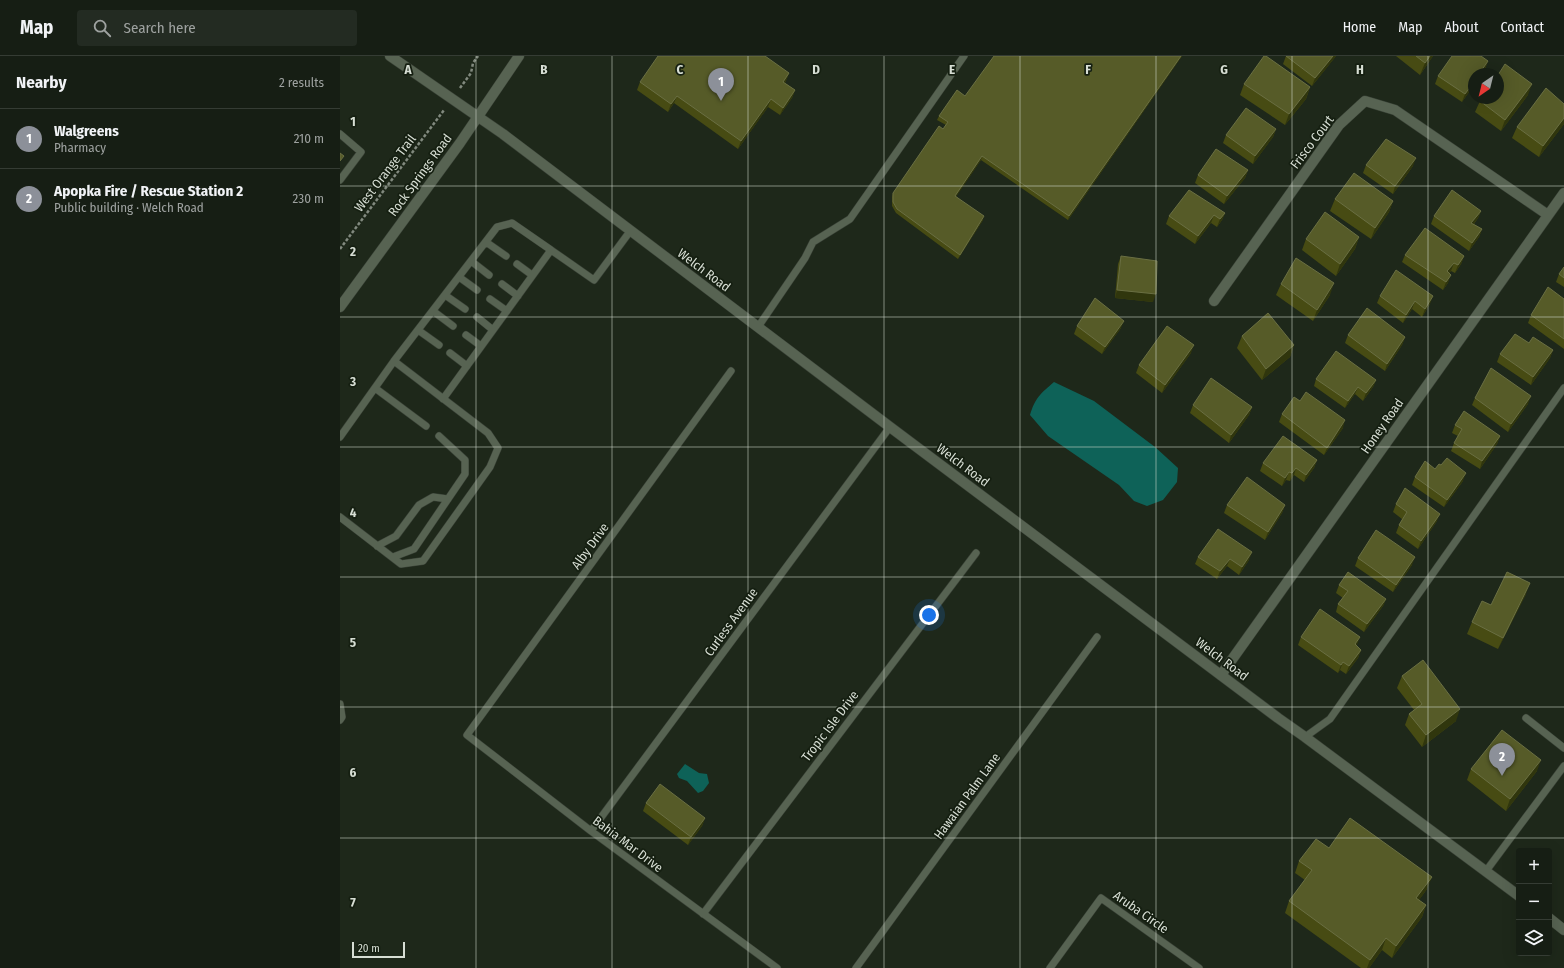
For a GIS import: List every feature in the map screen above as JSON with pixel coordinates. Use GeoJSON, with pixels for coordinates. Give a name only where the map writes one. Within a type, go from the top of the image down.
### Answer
{"type":"FeatureCollection","features":[{"type":"Feature","properties":{"kind":"street","name":"Welch Road"},"geometry":{"type":"LineString","coordinates":[[390,56],[478,116],[890,427],[1516,894]]}},
{"type":"Feature","properties":{"kind":"street","name":"Rock Springs Road"},"geometry":{"type":"LineString","coordinates":[[340,307],[478,116],[519,56]]}},
{"type":"Feature","properties":{"kind":"street","name":"Frisco Court"},"geometry":{"type":"LineString","coordinates":[[1214,301],[1339,124],[1365,101],[1395,110],[1548,215]]}},
{"type":"Feature","properties":{"kind":"street","name":"Honey Road"},"geometry":{"type":"LineString","coordinates":[[1221,675],[1564,193]]}},
{"type":"Feature","properties":{"kind":"street"},"geometry":{"type":"LineString","coordinates":[[1552,920],[1564,930]]}},
{"type":"Feature","properties":{"kind":"lane"},"geometry":{"type":"LineString","coordinates":[[758,327],[805,258],[812,242],[850,219],[964,56]]}},
{"type":"Feature","properties":{"kind":"lane"},"geometry":{"type":"LineString","coordinates":[[340,134],[361,152],[340,180]]}},
{"type":"Feature","properties":{"kind":"lane"},"geometry":{"type":"LineString","coordinates":[[340,437],[394,361],[497,227],[512,223],[594,280],[630,230]]}},
{"type":"Feature","properties":{"kind":"lane"},"geometry":{"type":"LineString","coordinates":[[486,242],[506,256]]}},
{"type":"Feature","properties":{"kind":"lane"},"geometry":{"type":"LineString","coordinates":[[443,399],[551,250]]}},
{"type":"Feature","properties":{"kind":"lane"},"geometry":{"type":"LineString","coordinates":[[471,261],[489,275]]}},
{"type":"Feature","properties":{"kind":"lane"},"geometry":{"type":"LineString","coordinates":[[517,264],[532,275]]}},
{"type":"Feature","properties":{"kind":"lane"},"geometry":{"type":"LineString","coordinates":[[459,277],[477,290]]}},
{"type":"Feature","properties":{"kind":"lane"},"geometry":{"type":"LineString","coordinates":[[502,284],[518,296]]}},
{"type":"Feature","properties":{"kind":"lane"},"geometry":{"type":"LineString","coordinates":[[445,295],[465,309]]}},
{"type":"Feature","properties":{"kind":"lane"},"geometry":{"type":"LineString","coordinates":[[490,299],[506,311]]}},
{"type":"Feature","properties":{"kind":"lane"},"geometry":{"type":"LineString","coordinates":[[433,311],[453,326]]}},
{"type":"Feature","properties":{"kind":"lane"},"geometry":{"type":"LineString","coordinates":[[477,318],[493,330]]}},
{"type":"Feature","properties":{"kind":"lane"},"geometry":{"type":"LineString","coordinates":[[418,330],[439,345]]}},
{"type":"Feature","properties":{"kind":"lane"},"geometry":{"type":"LineString","coordinates":[[466,335],[481,346]]}},
{"type":"Feature","properties":{"kind":"lane"},"geometry":{"type":"LineString","coordinates":[[450,354],[467,366]]}},
{"type":"Feature","properties":{"kind":"lane"},"geometry":{"type":"LineString","coordinates":[[340,518],[401,564],[423,561],[490,467],[498,448],[488,433],[394,361]]}},
{"type":"Feature","properties":{"kind":"lane","name":"Alby Drive"},"geometry":{"type":"LineString","coordinates":[[467,735],[731,371]]}},
{"type":"Feature","properties":{"kind":"lane"},"geometry":{"type":"LineString","coordinates":[[375,388],[426,426]]}},
{"type":"Feature","properties":{"kind":"lane"},"geometry":{"type":"LineString","coordinates":[[1305,737],[1330,719],[1564,388]]}},
{"type":"Feature","properties":{"kind":"lane","name":"Curless Avenue"},"geometry":{"type":"LineString","coordinates":[[591,831],[890,427]]}},
{"type":"Feature","properties":{"kind":"lane"},"geometry":{"type":"LineString","coordinates":[[392,557],[414,549],[465,474],[465,460],[439,436]]}},
{"type":"Feature","properties":{"kind":"lane"},"geometry":{"type":"LineString","coordinates":[[377,546],[396,536],[419,505],[433,497],[448,499]]}},
{"type":"Feature","properties":{"kind":"lane","name":"Tropic Isle Drive"},"geometry":{"type":"LineString","coordinates":[[703,914],[976,552]]}},
{"type":"Feature","properties":{"kind":"lane","name":"Hawaian Palm Lane"},"geometry":{"type":"LineString","coordinates":[[856,968],[1097,637]]}},
{"type":"Feature","properties":{"kind":"lane"},"geometry":{"type":"LineString","coordinates":[[340,704],[342,716],[340,720]]}},
{"type":"Feature","properties":{"kind":"lane"},"geometry":{"type":"LineString","coordinates":[[1526,718],[1564,748]]}},
{"type":"Feature","properties":{"kind":"lane","name":"Bahia Mar Drive"},"geometry":{"type":"LineString","coordinates":[[467,735],[591,831],[777,968]]}},
{"type":"Feature","properties":{"kind":"lane"},"geometry":{"type":"LineString","coordinates":[[1486,871],[1564,766]]}},
{"type":"Feature","properties":{"kind":"lane","name":"Aruba Circle"},"geometry":{"type":"LineString","coordinates":[[1050,968],[1101,898],[1199,968]]}},
{"type":"Feature","properties":{"kind":"path"},"geometry":{"type":"LineString","coordinates":[[471,73],[473,63],[478,56]]}},
{"type":"Feature","properties":{"kind":"path","name":"West Orange Trail"},"geometry":{"type":"LineString","coordinates":[[340,249],[431,127]]}},
{"type":"Feature","properties":{"kind":"water"},"geometry":{"type":"Polygon","coordinates":[[[1054,382],[1094,401],[1155,447],[1178,468],[1177,482],[1163,500],[1147,506],[1134,501],[1119,485],[1048,436],[1030,415],[1039,396],[1054,382]]]}},
{"type":"Feature","properties":{"kind":"water"},"geometry":{"type":"Polygon","coordinates":[[[685,764],[699,773],[707,774],[709,783],[703,791],[698,793],[687,781],[679,778],[677,774],[685,764]]]}},
{"type":"Feature","properties":{"kind":"building"},"geometry":{"type":"Polygon","coordinates":[[[658,56],[765,56],[789,73],[783,82],[795,90],[783,108],[771,99],[741,141],[677,96],[671,104],[640,82],[658,56]]]}},
{"type":"Feature","properties":{"kind":"building"},"geometry":{"type":"Polygon","coordinates":[[[994,56],[1181,56],[1069,216],[982,156],[955,196],[984,216],[960,255],[897,209],[893,202],[893,193],[939,126],[943,129],[948,122],[939,116],[957,90],[965,96],[994,56]]]}},
{"type":"Feature","properties":{"kind":"building"},"geometry":{"type":"Polygon","coordinates":[[[1264,56],[1310,87],[1289,114],[1244,84],[1264,56]]]}},
{"type":"Feature","properties":{"kind":"building"},"geometry":{"type":"Polygon","coordinates":[[[1286,56],[1333,56],[1315,78],[1286,56]]]}},
{"type":"Feature","properties":{"kind":"building"},"geometry":{"type":"Polygon","coordinates":[[[1416,56],[1430,56],[1425,63],[1416,56]]]}},
{"type":"Feature","properties":{"kind":"building"},"geometry":{"type":"Polygon","coordinates":[[[1452,56],[1481,56],[1488,61],[1483,68],[1468,68],[1468,90],[1465,94],[1438,76],[1452,56]]]}},
{"type":"Feature","properties":{"kind":"building"},"geometry":{"type":"Polygon","coordinates":[[[1505,64],[1532,84],[1505,120],[1484,104],[1504,104],[1504,68],[1502,68],[1505,64]]]}},
{"type":"Feature","properties":{"kind":"building"},"geometry":{"type":"Polygon","coordinates":[[[1546,88],[1564,104],[1564,118],[1543,146],[1517,127],[1546,88]]]}},
{"type":"Feature","properties":{"kind":"building"},"geometry":{"type":"Polygon","coordinates":[[[1246,108],[1276,129],[1255,156],[1226,135],[1246,108]]]}},
{"type":"Feature","properties":{"kind":"building"},"geometry":{"type":"Polygon","coordinates":[[[1386,139],[1416,158],[1395,186],[1366,165],[1386,139]]]}},
{"type":"Feature","properties":{"kind":"building"},"geometry":{"type":"Polygon","coordinates":[[[1216,149],[1248,170],[1227,196],[1198,175],[1216,149]]]}},
{"type":"Feature","properties":{"kind":"building"},"geometry":{"type":"Polygon","coordinates":[[[340,153],[344,156],[340,161],[340,153]]]}},
{"type":"Feature","properties":{"kind":"building"},"geometry":{"type":"Polygon","coordinates":[[[1354,173],[1393,201],[1375,228],[1335,199],[1354,173]]]}},
{"type":"Feature","properties":{"kind":"building"},"geometry":{"type":"Polygon","coordinates":[[[1189,190],[1225,213],[1220,219],[1214,215],[1198,236],[1169,216],[1189,190]]]}},
{"type":"Feature","properties":{"kind":"building"},"geometry":{"type":"Polygon","coordinates":[[[1452,190],[1481,211],[1471,223],[1482,229],[1472,243],[1434,216],[1452,190]]]}},
{"type":"Feature","properties":{"kind":"building"},"geometry":{"type":"Polygon","coordinates":[[[1325,212],[1359,237],[1340,264],[1306,239],[1325,212]]]}},
{"type":"Feature","properties":{"kind":"building"},"geometry":{"type":"Polygon","coordinates":[[[1425,228],[1464,256],[1458,265],[1454,263],[1447,271],[1451,275],[1446,282],[1405,255],[1425,228]]]}},
{"type":"Feature","properties":{"kind":"building"},"geometry":{"type":"Polygon","coordinates":[[[1121,256],[1157,261],[1156,294],[1117,290],[1121,256]]]}},
{"type":"Feature","properties":{"kind":"building"},"geometry":{"type":"Polygon","coordinates":[[[1296,258],[1334,283],[1317,310],[1281,284],[1296,258]]]}},
{"type":"Feature","properties":{"kind":"building"},"geometry":{"type":"Polygon","coordinates":[[[1564,267],[1564,278],[1559,274],[1564,267]]]}},
{"type":"Feature","properties":{"kind":"building"},"geometry":{"type":"Polygon","coordinates":[[[1396,270],[1433,296],[1425,309],[1415,301],[1406,315],[1380,296],[1396,270]]]}},
{"type":"Feature","properties":{"kind":"building"},"geometry":{"type":"Polygon","coordinates":[[[1548,287],[1564,299],[1564,339],[1531,315],[1548,287]]]}},
{"type":"Feature","properties":{"kind":"building"},"geometry":{"type":"Polygon","coordinates":[[[1095,298],[1124,321],[1105,347],[1077,326],[1095,298]]]}},
{"type":"Feature","properties":{"kind":"building"},"geometry":{"type":"Polygon","coordinates":[[[1367,308],[1405,337],[1387,364],[1348,335],[1367,308]]]}},
{"type":"Feature","properties":{"kind":"building"},"geometry":{"type":"Polygon","coordinates":[[[1268,313],[1294,345],[1266,369],[1242,336],[1268,313]]]}},
{"type":"Feature","properties":{"kind":"building"},"geometry":{"type":"Polygon","coordinates":[[[1167,326],[1194,345],[1165,385],[1139,365],[1167,326]]]}},
{"type":"Feature","properties":{"kind":"building"},"geometry":{"type":"Polygon","coordinates":[[[1515,334],[1529,343],[1533,337],[1553,350],[1533,377],[1500,354],[1515,334]]]}},
{"type":"Feature","properties":{"kind":"building"},"geometry":{"type":"Polygon","coordinates":[[[1336,351],[1376,380],[1366,393],[1358,387],[1348,401],[1316,379],[1336,351]]]}},
{"type":"Feature","properties":{"kind":"building"},"geometry":{"type":"Polygon","coordinates":[[[1491,368],[1531,396],[1511,424],[1475,398],[1491,368]]]}},
{"type":"Feature","properties":{"kind":"building"},"geometry":{"type":"Polygon","coordinates":[[[1211,378],[1252,407],[1231,435],[1193,405],[1211,378]]]}},
{"type":"Feature","properties":{"kind":"building"},"geometry":{"type":"Polygon","coordinates":[[[1306,392],[1345,420],[1327,448],[1282,414],[1294,397],[1300,401],[1306,392]]]}},
{"type":"Feature","properties":{"kind":"building"},"geometry":{"type":"Polygon","coordinates":[[[1464,411],[1500,436],[1482,461],[1454,443],[1462,429],[1455,425],[1464,411]]]}},
{"type":"Feature","properties":{"kind":"building"},"geometry":{"type":"Polygon","coordinates":[[[1283,436],[1317,460],[1306,475],[1296,468],[1292,473],[1289,472],[1285,478],[1263,463],[1283,436]]]}},
{"type":"Feature","properties":{"kind":"building"},"geometry":{"type":"Polygon","coordinates":[[[1447,458],[1466,473],[1447,500],[1415,477],[1425,461],[1435,469],[1447,458]]]}},
{"type":"Feature","properties":{"kind":"building"},"geometry":{"type":"Polygon","coordinates":[[[1247,477],[1285,505],[1268,532],[1227,505],[1247,477]]]}},
{"type":"Feature","properties":{"kind":"building"},"geometry":{"type":"Polygon","coordinates":[[[1405,488],[1440,514],[1421,541],[1399,525],[1407,512],[1396,504],[1405,488]]]}},
{"type":"Feature","properties":{"kind":"building"},"geometry":{"type":"Polygon","coordinates":[[[1218,529],[1252,552],[1242,567],[1230,559],[1220,571],[1198,557],[1218,529]]]}},
{"type":"Feature","properties":{"kind":"building"},"geometry":{"type":"Polygon","coordinates":[[[1376,530],[1415,557],[1396,585],[1358,558],[1376,530]]]}},
{"type":"Feature","properties":{"kind":"building"},"geometry":{"type":"Polygon","coordinates":[[[1348,572],[1386,599],[1367,624],[1338,604],[1348,591],[1339,585],[1348,572]]]}},
{"type":"Feature","properties":{"kind":"building"},"geometry":{"type":"Polygon","coordinates":[[[1507,572],[1530,583],[1503,638],[1472,622],[1482,601],[1491,605],[1507,572]]]}},
{"type":"Feature","properties":{"kind":"building"},"geometry":{"type":"Polygon","coordinates":[[[1320,609],[1360,637],[1355,644],[1361,650],[1349,666],[1343,662],[1341,665],[1301,637],[1320,609]]]}},
{"type":"Feature","properties":{"kind":"building"},"geometry":{"type":"Polygon","coordinates":[[[1423,660],[1460,709],[1426,735],[1409,714],[1422,704],[1402,676],[1423,660]]]}},
{"type":"Feature","properties":{"kind":"building"},"geometry":{"type":"Polygon","coordinates":[[[1502,730],[1541,760],[1510,799],[1471,769],[1502,730]]]}},
{"type":"Feature","properties":{"kind":"building"},"geometry":{"type":"Polygon","coordinates":[[[660,784],[705,818],[691,837],[646,803],[660,784]]]}},
{"type":"Feature","properties":{"kind":"building"},"geometry":{"type":"Polygon","coordinates":[[[1350,818],[1432,877],[1416,898],[1426,905],[1396,946],[1386,938],[1370,960],[1289,901],[1312,870],[1299,861],[1316,839],[1329,848],[1350,818]]]}},
{"type":"Feature","properties":{"kind":"place","name":"Walgreens"},"geometry":{"type":"Point","coordinates":[721,101]}},
{"type":"Feature","properties":{"kind":"place","name":"Apopka Fire / Rescue Station 2"},"geometry":{"type":"Point","coordinates":[1502,776]}}]}
